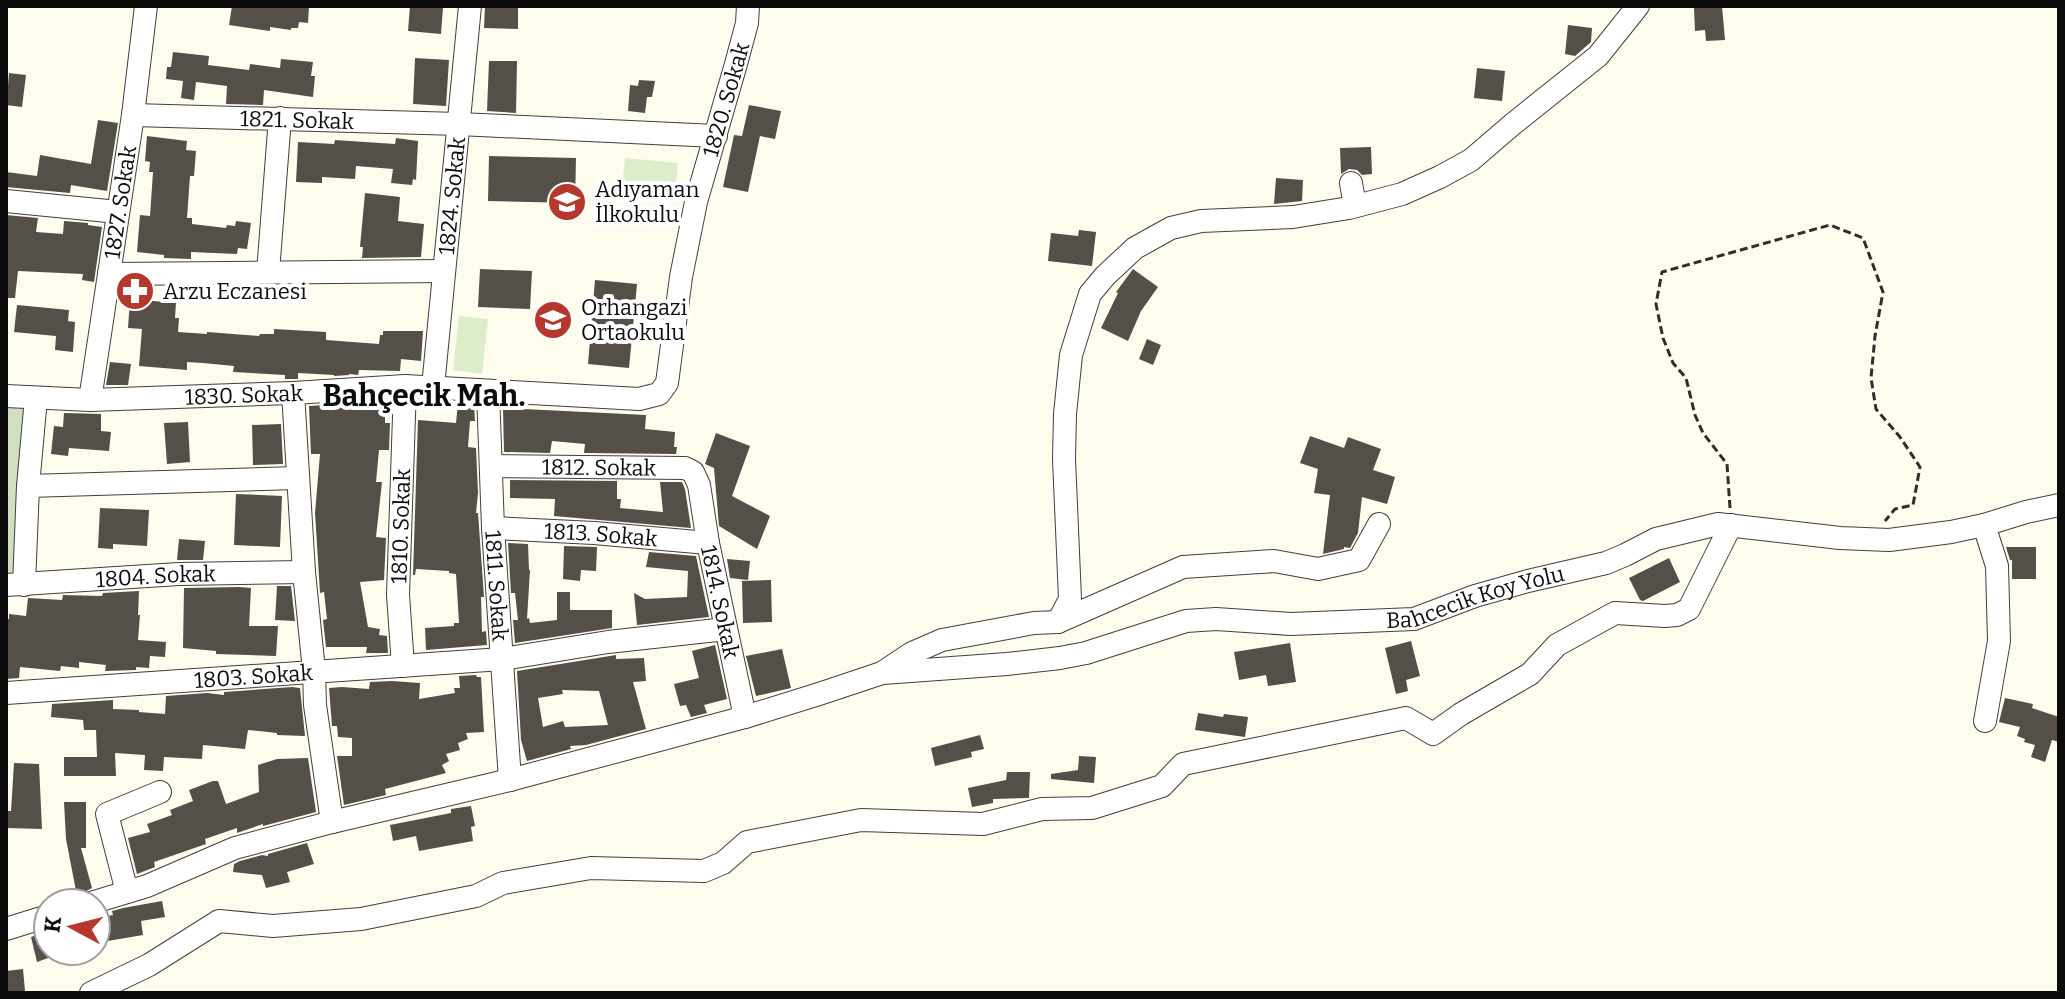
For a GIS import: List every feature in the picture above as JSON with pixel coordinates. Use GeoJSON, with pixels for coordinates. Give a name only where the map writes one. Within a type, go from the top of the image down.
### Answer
{"type":"FeatureCollection","features":[{"type":"Feature","properties":{"kind":"street","name":"1827. Sokak"},"geometry":{"type":"LineString","coordinates":[[90,400],[133,115],[146,6]]}},
{"type":"Feature","properties":{"kind":"street","name":"1824. Sokak"},"geometry":{"type":"LineString","coordinates":[[433,387],[470,6]]}},
{"type":"Feature","properties":{"kind":"street","name":"1820. Sokak"},"geometry":{"type":"LineString","coordinates":[[667,383],[681,277],[696,202],[747,23],[748,6]]}},
{"type":"Feature","properties":{"kind":"street"},"geometry":{"type":"LineString","coordinates":[[1058,622],[1070,599],[1064,459],[1067,386],[1071,355],[1082,316],[1100,272],[1171,228],[1201,221],[1293,217],[1355,206],[1402,194],[1440,177],[1471,160],[1598,56],[1638,6]]}},
{"type":"Feature","properties":{"kind":"street","name":"1821. Sokak"},"geometry":{"type":"LineString","coordinates":[[133,115],[459,124],[716,136]]}},
{"type":"Feature","properties":{"kind":"street"},"geometry":{"type":"LineString","coordinates":[[268,272],[280,118]]}},
{"type":"Feature","properties":{"kind":"street"},"geometry":{"type":"LineString","coordinates":[[1351,183],[1355,206]]}},
{"type":"Feature","properties":{"kind":"street"},"geometry":{"type":"LineString","coordinates":[[6,201],[118,212]]}},
{"type":"Feature","properties":{"kind":"street"},"geometry":{"type":"LineString","coordinates":[[109,274],[444,271]]}},
{"type":"Feature","properties":{"kind":"street","name":"1830. Sokak"},"geometry":{"type":"LineString","coordinates":[[6,396],[90,400],[405,386],[639,399],[659,394],[667,383]]}},
{"type":"Feature","properties":{"kind":"street","name":"1810. Sokak"},"geometry":{"type":"LineString","coordinates":[[403,666],[398,595],[405,386]]}},
{"type":"Feature","properties":{"kind":"street","name":"1811. Sokak"},"geometry":{"type":"LineString","coordinates":[[488,392],[493,528],[510,780]]}},
{"type":"Feature","properties":{"kind":"street"},"geometry":{"type":"LineString","coordinates":[[293,393],[315,705],[332,822]]}},
{"type":"Feature","properties":{"kind":"street"},"geometry":{"type":"LineString","coordinates":[[15,585],[36,398]]}},
{"type":"Feature","properties":{"kind":"street","name":"1812. Sokak"},"geometry":{"type":"LineString","coordinates":[[491,466],[685,468],[693,472],[699,485]]}},
{"type":"Feature","properties":{"kind":"street"},"geometry":{"type":"LineString","coordinates":[[28,486],[297,478]]}},
{"type":"Feature","properties":{"kind":"street","name":"1814. Sokak"},"geometry":{"type":"LineString","coordinates":[[699,485],[708,543],[745,717]]}},
{"type":"Feature","properties":{"kind":"street","name":"Bahcecik Koy Yolu"},"geometry":{"type":"LineString","coordinates":[[882,673],[1060,658],[1086,653],[1186,621],[1216,619],[1291,624],[1414,619],[1475,596],[1606,563],[1656,539],[1718,524],[1889,540],[1951,532],[2059,505]]}},
{"type":"Feature","properties":{"kind":"street"},"geometry":{"type":"LineString","coordinates":[[112,897],[147,886],[235,848],[510,780],[745,717],[882,673],[912,653],[942,640],[1034,623],[1058,622],[1183,567],[1274,561],[1318,569],[1359,560],[1379,524]]}},
{"type":"Feature","properties":{"kind":"street"},"geometry":{"type":"LineString","coordinates":[[91,993],[149,965],[219,921],[273,926],[361,919],[476,896],[503,883],[591,868],[704,871],[723,863],[747,842],[861,820],[983,824],[1042,809],[1092,808],[1162,786],[1183,764],[1406,718],[1433,734],[1530,674],[1557,645],[1615,613],[1665,616],[1689,609],[1731,525]]}},
{"type":"Feature","properties":{"kind":"street"},"geometry":{"type":"LineString","coordinates":[[1984,525],[1997,566],[1999,641],[1985,721]]}},
{"type":"Feature","properties":{"kind":"street","name":"1813. Sokak"},"geometry":{"type":"LineString","coordinates":[[493,528],[708,543]]}},
{"type":"Feature","properties":{"kind":"street","name":"1804. Sokak"},"geometry":{"type":"LineString","coordinates":[[15,585],[179,574],[304,572]]}},
{"type":"Feature","properties":{"kind":"street","name":"1803. Sokak"},"geometry":{"type":"LineString","coordinates":[[6,693],[502,659],[608,642],[726,629]]}},
{"type":"Feature","properties":{"kind":"street"},"geometry":{"type":"LineString","coordinates":[[127,892],[107,814],[160,792]]}},
{"type":"Feature","properties":{"kind":"street"},"geometry":{"type":"LineString","coordinates":[[6,929],[32,921]]}},
{"type":"Feature","properties":{"kind":"path"},"geometry":{"type":"LineString","coordinates":[[1731,525],[1727,464],[1703,433],[1686,378],[1673,363],[1663,338],[1656,304],[1662,272],[1830,225],[1863,238],[1883,292],[1871,378],[1876,409],[1920,467],[1913,505],[1895,509],[1870,539]]}},
{"type":"Feature","properties":{"kind":"green space"},"geometry":{"type":"Polygon","coordinates":[[[625,158],[678,163],[675,193],[622,188],[625,158]]]}},
{"type":"Feature","properties":{"kind":"green space"},"geometry":{"type":"Polygon","coordinates":[[[459,316],[488,319],[482,374],[453,370],[459,316]]]}},
{"type":"Feature","properties":{"kind":"green space"},"geometry":{"type":"Polygon","coordinates":[[[6,403],[24,403],[13,573],[6,574],[6,403]]]}},
{"type":"Feature","properties":{"kind":"building"},"geometry":{"type":"Polygon","coordinates":[[[232,6],[309,6],[308,23],[299,22],[298,28],[291,30],[270,27],[270,31],[229,25],[232,6]]]}},
{"type":"Feature","properties":{"kind":"building"},"geometry":{"type":"Polygon","coordinates":[[[410,6],[443,8],[441,34],[408,31],[410,6]]]}},
{"type":"Feature","properties":{"kind":"building"},"geometry":{"type":"Polygon","coordinates":[[[485,6],[518,6],[518,29],[484,28],[485,6]]]}},
{"type":"Feature","properties":{"kind":"building"},"geometry":{"type":"Polygon","coordinates":[[[1722,6],[1725,40],[1706,41],[1705,30],[1695,31],[1694,8],[1722,6]]]}},
{"type":"Feature","properties":{"kind":"building"},"geometry":{"type":"Polygon","coordinates":[[[1568,25],[1592,28],[1591,42],[1575,56],[1565,54],[1568,25]]]}},
{"type":"Feature","properties":{"kind":"building"},"geometry":{"type":"Polygon","coordinates":[[[173,52],[209,56],[208,65],[249,70],[250,64],[280,68],[281,59],[313,62],[313,97],[264,90],[263,105],[226,104],[227,86],[196,82],[194,100],[181,98],[183,81],[166,79],[173,52]]]}},
{"type":"Feature","properties":{"kind":"building"},"geometry":{"type":"Polygon","coordinates":[[[415,58],[449,60],[446,106],[413,104],[415,58]]]}},
{"type":"Feature","properties":{"kind":"building"},"geometry":{"type":"Polygon","coordinates":[[[489,61],[517,61],[516,113],[487,111],[489,61]]]}},
{"type":"Feature","properties":{"kind":"building"},"geometry":{"type":"Polygon","coordinates":[[[1477,68],[1505,71],[1502,101],[1474,98],[1477,68]]]}},
{"type":"Feature","properties":{"kind":"building"},"geometry":{"type":"Polygon","coordinates":[[[9,73],[26,75],[22,107],[6,105],[9,73]]]}},
{"type":"Feature","properties":{"kind":"building"},"geometry":{"type":"Polygon","coordinates":[[[639,80],[655,81],[652,97],[647,97],[645,113],[628,111],[630,85],[638,86],[639,80]]]}},
{"type":"Feature","properties":{"kind":"building"},"geometry":{"type":"Polygon","coordinates":[[[749,105],[781,111],[775,139],[760,136],[748,192],[723,187],[734,135],[742,136],[749,105]]]}},
{"type":"Feature","properties":{"kind":"building"},"geometry":{"type":"Polygon","coordinates":[[[98,120],[118,123],[107,191],[71,185],[70,193],[6,187],[6,172],[37,176],[40,155],[91,164],[98,120]]]}},
{"type":"Feature","properties":{"kind":"building"},"geometry":{"type":"Polygon","coordinates":[[[147,136],[187,141],[186,150],[196,151],[194,176],[190,176],[187,218],[192,218],[192,224],[226,228],[227,225],[235,226],[236,221],[251,223],[247,249],[238,248],[237,254],[191,252],[191,259],[164,258],[164,255],[137,252],[140,215],[150,216],[153,172],[149,172],[150,162],[145,161],[147,136]]]}},
{"type":"Feature","properties":{"kind":"building"},"geometry":{"type":"Polygon","coordinates":[[[396,138],[418,141],[416,180],[413,179],[412,185],[391,183],[393,169],[356,166],[355,179],[322,177],[322,183],[296,182],[298,142],[334,144],[335,140],[395,144],[396,138]]]}},
{"type":"Feature","properties":{"kind":"building"},"geometry":{"type":"Polygon","coordinates":[[[1371,147],[1372,174],[1362,175],[1357,170],[1349,169],[1341,174],[1340,148],[1371,147]]]}},
{"type":"Feature","properties":{"kind":"building"},"geometry":{"type":"Polygon","coordinates":[[[489,156],[576,158],[575,203],[488,201],[489,156]]]}},
{"type":"Feature","properties":{"kind":"building"},"geometry":{"type":"Polygon","coordinates":[[[1276,178],[1303,180],[1302,201],[1274,204],[1276,178]]]}},
{"type":"Feature","properties":{"kind":"building"},"geometry":{"type":"Polygon","coordinates":[[[365,193],[400,197],[398,221],[424,224],[421,257],[362,258],[363,247],[360,247],[365,193]]]}},
{"type":"Feature","properties":{"kind":"building"},"geometry":{"type":"Polygon","coordinates":[[[6,215],[38,218],[36,232],[63,234],[64,221],[102,227],[94,282],[82,280],[83,274],[18,271],[15,298],[6,298],[6,215]]]}},
{"type":"Feature","properties":{"kind":"building"},"geometry":{"type":"Polygon","coordinates":[[[1079,230],[1096,232],[1092,266],[1048,261],[1051,233],[1078,236],[1079,230]]]}},
{"type":"Feature","properties":{"kind":"building"},"geometry":{"type":"Polygon","coordinates":[[[480,269],[532,271],[530,309],[478,307],[480,269]]]}},
{"type":"Feature","properties":{"kind":"building"},"geometry":{"type":"Polygon","coordinates":[[[1133,269],[1158,287],[1141,311],[1128,341],[1101,328],[1116,292],[1133,269]]]}},
{"type":"Feature","properties":{"kind":"building"},"geometry":{"type":"Polygon","coordinates":[[[595,280],[637,284],[629,368],[588,364],[595,280]]]}},
{"type":"Feature","properties":{"kind":"building"},"geometry":{"type":"Polygon","coordinates":[[[130,299],[176,303],[178,332],[259,336],[274,334],[274,329],[326,332],[326,340],[379,344],[383,331],[423,331],[421,361],[401,359],[400,371],[359,370],[358,375],[334,376],[298,373],[298,379],[285,379],[285,375],[233,372],[234,366],[203,363],[187,362],[187,370],[139,366],[142,329],[128,328],[130,299]]]}},
{"type":"Feature","properties":{"kind":"building"},"geometry":{"type":"Polygon","coordinates":[[[17,305],[69,310],[68,321],[75,322],[73,352],[55,350],[56,336],[14,332],[17,305]]]}},
{"type":"Feature","properties":{"kind":"building"},"geometry":{"type":"Polygon","coordinates":[[[1147,339],[1161,345],[1153,365],[1139,359],[1147,339]]]}},
{"type":"Feature","properties":{"kind":"building"},"geometry":{"type":"Polygon","coordinates":[[[110,362],[131,364],[128,385],[106,385],[110,362]]]}},
{"type":"Feature","properties":{"kind":"building"},"geometry":{"type":"Polygon","coordinates":[[[458,403],[474,404],[475,421],[470,421],[468,447],[476,448],[476,513],[484,597],[481,597],[482,632],[486,631],[487,645],[426,650],[425,628],[459,623],[456,574],[416,569],[413,575],[418,420],[456,423],[458,403]]]}},
{"type":"Feature","properties":{"kind":"building"},"geometry":{"type":"Polygon","coordinates":[[[309,406],[385,406],[385,423],[390,423],[389,450],[379,450],[376,482],[382,482],[376,537],[386,538],[384,580],[360,582],[368,627],[380,629],[379,635],[387,636],[388,653],[366,653],[367,647],[326,647],[323,620],[327,619],[324,592],[320,593],[315,513],[320,454],[311,454],[309,406]]]}},
{"type":"Feature","properties":{"kind":"building"},"geometry":{"type":"Polygon","coordinates":[[[503,408],[646,415],[645,429],[675,432],[676,454],[584,453],[585,444],[552,441],[550,453],[504,452],[503,408]]]}},
{"type":"Feature","properties":{"kind":"building"},"geometry":{"type":"Polygon","coordinates":[[[64,413],[101,414],[101,431],[111,432],[109,451],[69,448],[68,456],[51,454],[54,426],[63,427],[64,413]]]}},
{"type":"Feature","properties":{"kind":"building"},"geometry":{"type":"Polygon","coordinates":[[[188,422],[190,462],[167,464],[164,423],[188,422]]]}},
{"type":"Feature","properties":{"kind":"building"},"geometry":{"type":"Polygon","coordinates":[[[281,424],[283,464],[253,465],[252,425],[281,424]]]}},
{"type":"Feature","properties":{"kind":"building"},"geometry":{"type":"Polygon","coordinates":[[[716,433],[750,446],[732,496],[770,516],[757,549],[719,526],[714,468],[705,464],[716,433]]]}},
{"type":"Feature","properties":{"kind":"building"},"geometry":{"type":"Polygon","coordinates":[[[1310,436],[1344,448],[1348,437],[1381,449],[1373,470],[1395,477],[1387,504],[1362,497],[1358,533],[1350,548],[1323,554],[1330,495],[1314,493],[1318,469],[1300,463],[1310,436]]]}},
{"type":"Feature","properties":{"kind":"building"},"geometry":{"type":"Polygon","coordinates":[[[510,480],[617,481],[620,508],[663,512],[660,482],[682,482],[691,528],[554,516],[555,499],[510,498],[510,480]]]}},
{"type":"Feature","properties":{"kind":"building"},"geometry":{"type":"Polygon","coordinates":[[[236,494],[282,496],[280,547],[234,545],[236,494]]]}},
{"type":"Feature","properties":{"kind":"building"},"geometry":{"type":"Polygon","coordinates":[[[100,508],[149,510],[147,546],[113,544],[113,549],[98,548],[100,508]]]}},
{"type":"Feature","properties":{"kind":"building"},"geometry":{"type":"Polygon","coordinates":[[[179,539],[205,541],[203,560],[177,560],[179,539]]]}},
{"type":"Feature","properties":{"kind":"building"},"geometry":{"type":"Polygon","coordinates":[[[508,543],[528,544],[527,619],[530,623],[557,620],[557,592],[570,592],[570,610],[612,610],[612,628],[515,643],[513,620],[518,620],[515,593],[511,593],[508,543]]]}},
{"type":"Feature","properties":{"kind":"building"},"geometry":{"type":"Polygon","coordinates":[[[564,546],[597,547],[596,571],[581,570],[580,581],[563,579],[564,546]]]}},
{"type":"Feature","properties":{"kind":"building"},"geometry":{"type":"Polygon","coordinates":[[[2006,547],[2036,547],[2036,579],[2012,579],[2012,560],[2006,547]]]}},
{"type":"Feature","properties":{"kind":"building"},"geometry":{"type":"Polygon","coordinates":[[[649,552],[696,556],[709,617],[637,625],[634,593],[645,599],[687,597],[688,571],[646,567],[649,552]]]}},
{"type":"Feature","properties":{"kind":"building"},"geometry":{"type":"Polygon","coordinates":[[[1669,558],[1680,582],[1640,600],[1629,578],[1669,558]]]}},
{"type":"Feature","properties":{"kind":"building"},"geometry":{"type":"Polygon","coordinates":[[[727,559],[750,561],[748,580],[730,578],[727,559]]]}},
{"type":"Feature","properties":{"kind":"building"},"geometry":{"type":"Polygon","coordinates":[[[771,580],[772,622],[743,623],[742,581],[771,580]]]}},
{"type":"Feature","properties":{"kind":"building"},"geometry":{"type":"Polygon","coordinates":[[[277,586],[291,586],[295,621],[275,620],[277,586]]]}},
{"type":"Feature","properties":{"kind":"building"},"geometry":{"type":"Polygon","coordinates":[[[184,588],[251,588],[249,626],[278,626],[276,656],[216,654],[216,651],[183,648],[184,588]]]}},
{"type":"Feature","properties":{"kind":"building"},"geometry":{"type":"Polygon","coordinates":[[[139,591],[138,640],[166,642],[165,657],[150,656],[149,668],[105,671],[106,665],[79,662],[79,668],[61,666],[60,671],[20,667],[19,678],[6,679],[6,619],[9,619],[9,614],[26,616],[28,598],[62,600],[63,595],[102,596],[103,593],[139,591]]]}},
{"type":"Feature","properties":{"kind":"building"},"geometry":{"type":"Polygon","coordinates":[[[1411,641],[1420,676],[1406,680],[1408,691],[1396,694],[1385,648],[1411,641]]]}},
{"type":"Feature","properties":{"kind":"building"},"geometry":{"type":"Polygon","coordinates":[[[1290,643],[1296,682],[1268,686],[1266,675],[1239,680],[1234,652],[1290,643]]]}},
{"type":"Feature","properties":{"kind":"building"},"geometry":{"type":"Polygon","coordinates":[[[715,645],[727,699],[704,705],[707,713],[691,717],[686,705],[680,706],[674,684],[699,678],[692,651],[715,645]]]}},
{"type":"Feature","properties":{"kind":"building"},"geometry":{"type":"Polygon","coordinates":[[[782,649],[791,688],[756,696],[746,656],[782,649]]]}},
{"type":"Feature","properties":{"kind":"building"},"geometry":{"type":"Polygon","coordinates":[[[616,655],[616,659],[644,658],[646,681],[633,682],[646,729],[586,745],[570,746],[571,749],[527,761],[521,740],[517,671],[616,655]],[[562,690],[563,694],[538,698],[543,727],[563,721],[565,727],[608,725],[599,691],[562,690]]]}},
{"type":"Feature","properties":{"kind":"building"},"geometry":{"type":"Polygon","coordinates":[[[459,676],[481,677],[484,732],[466,733],[468,739],[458,743],[460,750],[446,754],[449,761],[442,765],[446,773],[385,789],[386,795],[344,805],[337,756],[352,756],[352,738],[338,737],[337,726],[332,726],[329,688],[369,689],[370,682],[420,683],[419,699],[455,693],[454,688],[460,688],[459,676]]]}},
{"type":"Feature","properties":{"kind":"building"},"geometry":{"type":"Polygon","coordinates":[[[300,688],[305,736],[248,730],[245,749],[203,745],[202,759],[164,757],[163,771],[144,770],[145,755],[115,753],[116,776],[64,776],[64,757],[97,757],[96,730],[84,730],[83,720],[51,717],[52,704],[113,700],[113,709],[165,714],[166,696],[224,695],[224,692],[300,688]]]}},
{"type":"Feature","properties":{"kind":"building"},"geometry":{"type":"Polygon","coordinates":[[[2005,698],[2033,704],[2032,708],[2059,717],[2059,742],[2052,740],[2045,762],[2031,757],[2035,745],[2017,736],[2020,727],[1999,722],[2005,698]]]}},
{"type":"Feature","properties":{"kind":"building"},"geometry":{"type":"Polygon","coordinates":[[[1198,713],[1248,717],[1245,737],[1195,730],[1198,713]]]}},
{"type":"Feature","properties":{"kind":"building"},"geometry":{"type":"Polygon","coordinates":[[[980,735],[984,749],[971,752],[972,757],[935,766],[931,748],[980,735]]]}},
{"type":"Feature","properties":{"kind":"building"},"geometry":{"type":"Polygon","coordinates":[[[1079,756],[1096,757],[1094,783],[1051,779],[1051,774],[1078,770],[1079,756]]]}},
{"type":"Feature","properties":{"kind":"building"},"geometry":{"type":"Polygon","coordinates":[[[308,758],[316,812],[237,833],[237,828],[205,839],[206,844],[154,862],[155,867],[137,874],[128,838],[150,832],[147,824],[172,815],[170,810],[193,801],[189,790],[218,781],[226,804],[259,792],[258,765],[277,759],[308,758]]]}},
{"type":"Feature","properties":{"kind":"building"},"geometry":{"type":"Polygon","coordinates":[[[14,763],[39,764],[42,829],[6,828],[6,811],[11,811],[14,763]]]}},
{"type":"Feature","properties":{"kind":"building"},"geometry":{"type":"Polygon","coordinates":[[[1007,772],[1030,772],[1029,798],[993,799],[993,803],[972,807],[968,788],[1006,780],[1007,772]]]}},
{"type":"Feature","properties":{"kind":"building"},"geometry":{"type":"Polygon","coordinates":[[[64,802],[86,802],[86,848],[81,848],[92,887],[75,887],[66,839],[64,802]]]}},
{"type":"Feature","properties":{"kind":"building"},"geometry":{"type":"Polygon","coordinates":[[[471,806],[475,826],[471,827],[473,841],[419,851],[416,836],[393,841],[390,825],[471,806]]]}},
{"type":"Feature","properties":{"kind":"building"},"geometry":{"type":"Polygon","coordinates":[[[307,843],[314,864],[287,872],[290,882],[266,888],[262,875],[233,872],[234,864],[240,861],[268,856],[307,843]]]}},
{"type":"Feature","properties":{"kind":"building"},"geometry":{"type":"Polygon","coordinates":[[[162,901],[165,917],[141,921],[143,935],[112,940],[112,911],[162,901]]]}},
{"type":"Feature","properties":{"kind":"building"},"geometry":{"type":"Polygon","coordinates":[[[23,969],[25,991],[6,993],[6,971],[23,969]]]}},
{"type":"Feature","properties":{"kind":"place","name":"Adıyaman İlkokulu"},"geometry":{"type":"Point","coordinates":[567,202]}},
{"type":"Feature","properties":{"kind":"place","name":"Arzu Eczanesi"},"geometry":{"type":"Point","coordinates":[135,291]}},
{"type":"Feature","properties":{"kind":"place","name":"Orhangazi Ortaokulu"},"geometry":{"type":"Point","coordinates":[553,320]}},
{"type":"Feature","properties":{"kind":"district","name":"Bahçecik Mah."},"geometry":{"type":"Point","coordinates":[424,396]}}]}
